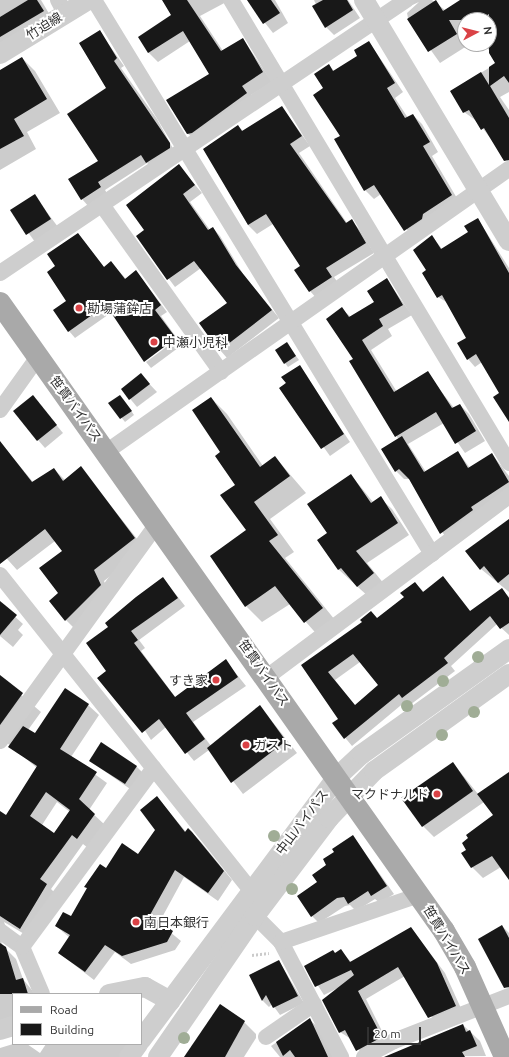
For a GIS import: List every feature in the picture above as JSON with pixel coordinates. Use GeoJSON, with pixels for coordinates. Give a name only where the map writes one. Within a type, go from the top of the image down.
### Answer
{"type":"FeatureCollection","features":[{"type":"Feature","properties":{"kind":"main road","name":"笹貫バイパス"},"geometry":{"type":"LineString","coordinates":[[0,303],[267,677],[349,797],[420,896],[465,967],[505,1057]]}},
{"type":"Feature","properties":{"kind":"street","name":"竹迫線"},"geometry":{"type":"LineString","coordinates":[[0,54],[62,6],[88,0]]}},
{"type":"Feature","properties":{"kind":"street"},"geometry":{"type":"LineString","coordinates":[[94,0],[432,554]]}},
{"type":"Feature","properties":{"kind":"street"},"geometry":{"type":"LineString","coordinates":[[231,0],[509,462]]}},
{"type":"Feature","properties":{"kind":"street"},"geometry":{"type":"LineString","coordinates":[[364,0],[509,241]]}},
{"type":"Feature","properties":{"kind":"street"},"geometry":{"type":"LineString","coordinates":[[0,273],[407,0]]}},
{"type":"Feature","properties":{"kind":"street"},"geometry":{"type":"LineString","coordinates":[[106,452],[509,169]]}},
{"type":"Feature","properties":{"kind":"street"},"geometry":{"type":"LineString","coordinates":[[102,205],[221,372]]}},
{"type":"Feature","properties":{"kind":"street"},"geometry":{"type":"LineString","coordinates":[[0,410],[38,357]]}},
{"type":"Feature","properties":{"kind":"street"},"geometry":{"type":"LineString","coordinates":[[267,677],[509,496]]}},
{"type":"Feature","properties":{"kind":"street"},"geometry":{"type":"LineString","coordinates":[[0,741],[157,524]]}},
{"type":"Feature","properties":{"kind":"street"},"geometry":{"type":"LineString","coordinates":[[0,575],[251,890]]}},
{"type":"Feature","properties":{"kind":"street","name":"中山バイパス"},"geometry":{"type":"LineString","coordinates":[[142,1039],[251,890],[336,778],[362,754],[509,649]]}},
{"type":"Feature","properties":{"kind":"street","name":"中山バイパス"},"geometry":{"type":"LineString","coordinates":[[158,1057],[255,916],[349,797],[374,771],[509,674]]}},
{"type":"Feature","properties":{"kind":"street"},"geometry":{"type":"LineString","coordinates":[[22,947],[154,768]]}},
{"type":"Feature","properties":{"kind":"street"},"geometry":{"type":"LineString","coordinates":[[281,942],[420,896]]}},
{"type":"Feature","properties":{"kind":"street"},"geometry":{"type":"LineString","coordinates":[[255,916],[281,942],[341,1057]]}},
{"type":"Feature","properties":{"kind":"street"},"geometry":{"type":"LineString","coordinates":[[0,931],[22,947],[42,993]]}},
{"type":"Feature","properties":{"kind":"street"},"geometry":{"type":"LineString","coordinates":[[114,993],[145,987],[170,1001]]}},
{"type":"Feature","properties":{"kind":"street"},"geometry":{"type":"LineString","coordinates":[[364,1057],[394,1041],[509,996]]}},
{"type":"Feature","properties":{"kind":"street"},"geometry":{"type":"LineString","coordinates":[[266,1037],[314,1004]]}},
{"type":"Feature","properties":{"kind":"street"},"geometry":{"type":"LineString","coordinates":[[0,1030],[12,1026]]}},
{"type":"Feature","properties":{"kind":"street"},"geometry":{"type":"LineString","coordinates":[[128,1057],[137,1045]]}},
{"type":"Feature","properties":{"kind":"building"},"geometry":{"type":"Polygon","coordinates":[[[28,0],[37,0],[44,11],[0,37],[0,17],[28,0]]]}},
{"type":"Feature","properties":{"kind":"building"},"geometry":{"type":"Polygon","coordinates":[[[162,0],[187,0],[221,51],[243,38],[263,72],[242,86],[247,93],[192,133],[187,134],[166,100],[209,74],[183,31],[148,53],[138,37],[171,15],[162,0]]]}},
{"type":"Feature","properties":{"kind":"building"},"geometry":{"type":"Polygon","coordinates":[[[247,0],[271,0],[280,13],[263,24],[247,0]]]}},
{"type":"Feature","properties":{"kind":"building"},"geometry":{"type":"Polygon","coordinates":[[[323,0],[347,0],[353,10],[325,28],[312,6],[323,0]]]}},
{"type":"Feature","properties":{"kind":"building"},"geometry":{"type":"Polygon","coordinates":[[[436,0],[443,11],[460,0],[509,0],[509,83],[504,76],[490,86],[509,118],[509,160],[504,161],[484,128],[481,130],[469,110],[463,113],[450,91],[481,72],[489,85],[489,67],[495,63],[489,52],[497,52],[497,12],[457,12],[457,20],[449,20],[457,34],[428,52],[407,19],[436,0]]]}},
{"type":"Feature","properties":{"kind":"building"},"geometry":{"type":"Polygon","coordinates":[[[100,30],[117,58],[114,61],[170,143],[170,148],[146,163],[141,155],[98,182],[101,187],[81,200],[68,179],[98,161],[67,114],[106,88],[79,43],[100,30]]]}},
{"type":"Feature","properties":{"kind":"building"},"geometry":{"type":"Polygon","coordinates":[[[369,41],[395,83],[387,88],[405,118],[413,114],[430,142],[423,146],[452,195],[423,214],[422,219],[404,231],[374,185],[364,191],[334,139],[340,136],[313,95],[323,88],[314,74],[329,64],[333,71],[357,56],[354,50],[369,41]]]}},
{"type":"Feature","properties":{"kind":"building"},"geometry":{"type":"Polygon","coordinates":[[[22,57],[47,99],[14,119],[24,136],[0,149],[0,70],[22,57]]]}},
{"type":"Feature","properties":{"kind":"building"},"geometry":{"type":"Polygon","coordinates":[[[282,106],[302,136],[290,144],[346,223],[352,219],[366,243],[326,268],[332,277],[309,292],[294,270],[300,266],[266,214],[248,225],[203,149],[238,125],[242,131],[282,106]]]}},
{"type":"Feature","properties":{"kind":"building"},"geometry":{"type":"Polygon","coordinates":[[[179,164],[195,185],[183,194],[208,230],[213,227],[236,265],[272,310],[219,351],[199,323],[227,303],[194,261],[167,280],[136,236],[144,230],[126,205],[179,164]]]}},
{"type":"Feature","properties":{"kind":"building"},"geometry":{"type":"Polygon","coordinates":[[[35,194],[51,219],[26,235],[10,210],[35,194]]]}},
{"type":"Feature","properties":{"kind":"building"},"geometry":{"type":"Polygon","coordinates":[[[478,218],[509,273],[509,422],[493,397],[499,393],[476,354],[467,360],[457,343],[466,338],[442,295],[437,298],[422,273],[426,270],[413,250],[432,235],[441,249],[468,232],[464,226],[478,218]]]}},
{"type":"Feature","properties":{"kind":"building"},"geometry":{"type":"Polygon","coordinates":[[[78,233],[104,267],[111,261],[125,279],[136,270],[161,305],[155,310],[176,338],[144,362],[106,305],[68,332],[53,310],[66,301],[47,272],[55,266],[47,254],[78,233]]]}},
{"type":"Feature","properties":{"kind":"building"},"geometry":{"type":"Polygon","coordinates":[[[387,278],[403,305],[379,319],[383,326],[362,340],[394,392],[428,371],[452,408],[460,404],[476,431],[455,444],[436,412],[395,437],[349,361],[353,359],[326,319],[342,307],[349,317],[374,302],[367,291],[387,278]]]}},
{"type":"Feature","properties":{"kind":"building"},"geometry":{"type":"Polygon","coordinates":[[[287,342],[296,356],[284,364],[275,350],[287,342]]]}},
{"type":"Feature","properties":{"kind":"building"},"geometry":{"type":"Polygon","coordinates":[[[300,365],[344,434],[321,449],[279,388],[286,383],[281,377],[300,365]]]}},
{"type":"Feature","properties":{"kind":"building"},"geometry":{"type":"Polygon","coordinates":[[[141,373],[150,384],[129,400],[121,389],[141,373]]]}},
{"type":"Feature","properties":{"kind":"building"},"geometry":{"type":"Polygon","coordinates":[[[33,395],[57,425],[37,441],[13,411],[33,395]]]}},
{"type":"Feature","properties":{"kind":"building"},"geometry":{"type":"Polygon","coordinates":[[[120,395],[132,411],[120,419],[108,403],[120,395]]]}},
{"type":"Feature","properties":{"kind":"building"},"geometry":{"type":"Polygon","coordinates":[[[211,397],[260,467],[275,456],[290,476],[254,502],[278,535],[269,541],[323,608],[304,623],[275,586],[245,607],[210,556],[246,530],[220,495],[235,485],[215,456],[220,452],[192,410],[211,397]]]}},
{"type":"Feature","properties":{"kind":"building"},"geometry":{"type":"Polygon","coordinates":[[[402,436],[424,472],[458,451],[468,468],[492,453],[509,482],[471,507],[473,510],[440,534],[409,479],[399,469],[395,472],[381,449],[402,436]]]}},
{"type":"Feature","properties":{"kind":"building"},"geometry":{"type":"Polygon","coordinates":[[[0,441],[32,482],[54,468],[63,481],[81,466],[135,538],[94,570],[101,585],[65,621],[49,601],[58,593],[39,568],[62,551],[45,529],[0,564],[0,441]]]}},
{"type":"Feature","properties":{"kind":"building"},"geometry":{"type":"Polygon","coordinates":[[[351,474],[371,503],[381,496],[398,523],[356,551],[374,573],[357,587],[341,568],[338,570],[317,540],[327,533],[307,504],[351,474]]]}},
{"type":"Feature","properties":{"kind":"building"},"geometry":{"type":"Polygon","coordinates":[[[509,519],[509,574],[498,583],[484,566],[480,570],[465,551],[509,519]]]}},
{"type":"Feature","properties":{"kind":"building"},"geometry":{"type":"Polygon","coordinates":[[[443,576],[470,611],[502,588],[509,598],[509,623],[500,629],[490,616],[444,658],[448,663],[402,698],[399,694],[344,739],[332,723],[338,719],[301,665],[362,622],[360,620],[371,611],[377,618],[404,597],[400,593],[415,582],[423,592],[443,576]],[[353,654],[328,672],[355,705],[378,685],[353,654]]]}},
{"type":"Feature","properties":{"kind":"building"},"geometry":{"type":"Polygon","coordinates":[[[163,577],[178,598],[131,631],[138,640],[134,643],[175,697],[226,659],[238,677],[186,713],[205,739],[185,754],[159,719],[142,733],[97,678],[106,671],[86,643],[108,627],[105,623],[163,577]]]}},
{"type":"Feature","properties":{"kind":"building"},"geometry":{"type":"Polygon","coordinates":[[[0,601],[17,615],[0,635],[0,601]]]}},
{"type":"Feature","properties":{"kind":"building"},"geometry":{"type":"Polygon","coordinates":[[[0,675],[23,693],[0,725],[0,675]]]}},
{"type":"Feature","properties":{"kind":"building"},"geometry":{"type":"Polygon","coordinates":[[[65,688],[89,704],[60,749],[97,772],[79,799],[95,814],[77,839],[72,835],[40,879],[47,884],[20,929],[0,916],[0,811],[6,815],[37,766],[8,747],[23,726],[35,733],[65,688]],[[46,792],[30,816],[54,833],[70,810],[46,792]]]}},
{"type":"Feature","properties":{"kind":"building","name":"ガスト"},"geometry":{"type":"Polygon","coordinates":[[[260,705],[286,741],[231,783],[207,748],[260,705]]]}},
{"type":"Feature","properties":{"kind":"building"},"geometry":{"type":"Polygon","coordinates":[[[101,742],[137,766],[125,784],[89,761],[101,742]]]}},
{"type":"Feature","properties":{"kind":"building","name":"マクドナルド"},"geometry":{"type":"Polygon","coordinates":[[[453,762],[473,791],[422,827],[401,798],[453,762]]]}},
{"type":"Feature","properties":{"kind":"building"},"geometry":{"type":"Polygon","coordinates":[[[509,772],[509,880],[492,856],[471,868],[461,853],[466,850],[462,843],[468,838],[466,835],[493,815],[477,794],[509,772]]]}},
{"type":"Feature","properties":{"kind":"building"},"geometry":{"type":"Polygon","coordinates":[[[157,796],[185,832],[188,828],[224,871],[208,893],[175,870],[150,915],[173,931],[167,942],[122,956],[105,945],[85,972],[58,953],[70,935],[55,926],[63,912],[71,916],[87,888],[84,887],[100,864],[106,868],[122,843],[138,854],[155,830],[140,810],[157,796]]]}},
{"type":"Feature","properties":{"kind":"building"},"geometry":{"type":"Polygon","coordinates":[[[353,835],[387,886],[371,896],[368,891],[348,904],[344,897],[337,898],[311,917],[297,896],[317,882],[312,875],[326,865],[323,859],[334,852],[332,849],[353,835]]]}},
{"type":"Feature","properties":{"kind":"building"},"geometry":{"type":"Polygon","coordinates":[[[502,925],[509,938],[509,987],[504,988],[478,939],[502,925]]]}},
{"type":"Feature","properties":{"kind":"building"},"geometry":{"type":"Polygon","coordinates":[[[411,927],[437,963],[456,1006],[428,1018],[398,967],[358,991],[382,1037],[356,1051],[345,1030],[339,1033],[322,1000],[354,975],[351,970],[315,987],[304,966],[333,950],[335,953],[341,949],[350,962],[411,927]]]}},
{"type":"Feature","properties":{"kind":"building"},"geometry":{"type":"Polygon","coordinates":[[[0,943],[6,947],[16,980],[23,978],[28,993],[0,994],[0,943]]]}},
{"type":"Feature","properties":{"kind":"building"},"geometry":{"type":"Polygon","coordinates":[[[279,960],[298,996],[273,1008],[266,995],[262,1001],[249,975],[279,960]]]}},
{"type":"Feature","properties":{"kind":"building"},"geometry":{"type":"Polygon","coordinates":[[[220,1004],[245,1021],[225,1057],[184,1057],[220,1004]]]}},
{"type":"Feature","properties":{"kind":"building"},"geometry":{"type":"Polygon","coordinates":[[[310,1018],[328,1057],[295,1057],[290,1050],[283,1056],[276,1042],[310,1018]]]}},
{"type":"Feature","properties":{"kind":"building"},"geometry":{"type":"Polygon","coordinates":[[[463,1024],[466,1032],[470,1030],[477,1046],[462,1052],[465,1057],[384,1057],[463,1024]]]}},
{"type":"Feature","properties":{"kind":"place","name":"勘場蒲鉾店"},"geometry":{"type":"Point","coordinates":[79,308]}},
{"type":"Feature","properties":{"kind":"place","name":"中瀬小児科"},"geometry":{"type":"Point","coordinates":[154,342]}},
{"type":"Feature","properties":{"kind":"place","name":"すき家"},"geometry":{"type":"Point","coordinates":[216,680]}},
{"type":"Feature","properties":{"kind":"place","name":"ガスト"},"geometry":{"type":"Point","coordinates":[246,745]}},
{"type":"Feature","properties":{"kind":"place","name":"マクドナルド"},"geometry":{"type":"Point","coordinates":[437,794]}},
{"type":"Feature","properties":{"kind":"place","name":"南日本銀行"},"geometry":{"type":"Point","coordinates":[136,922]}}]}
